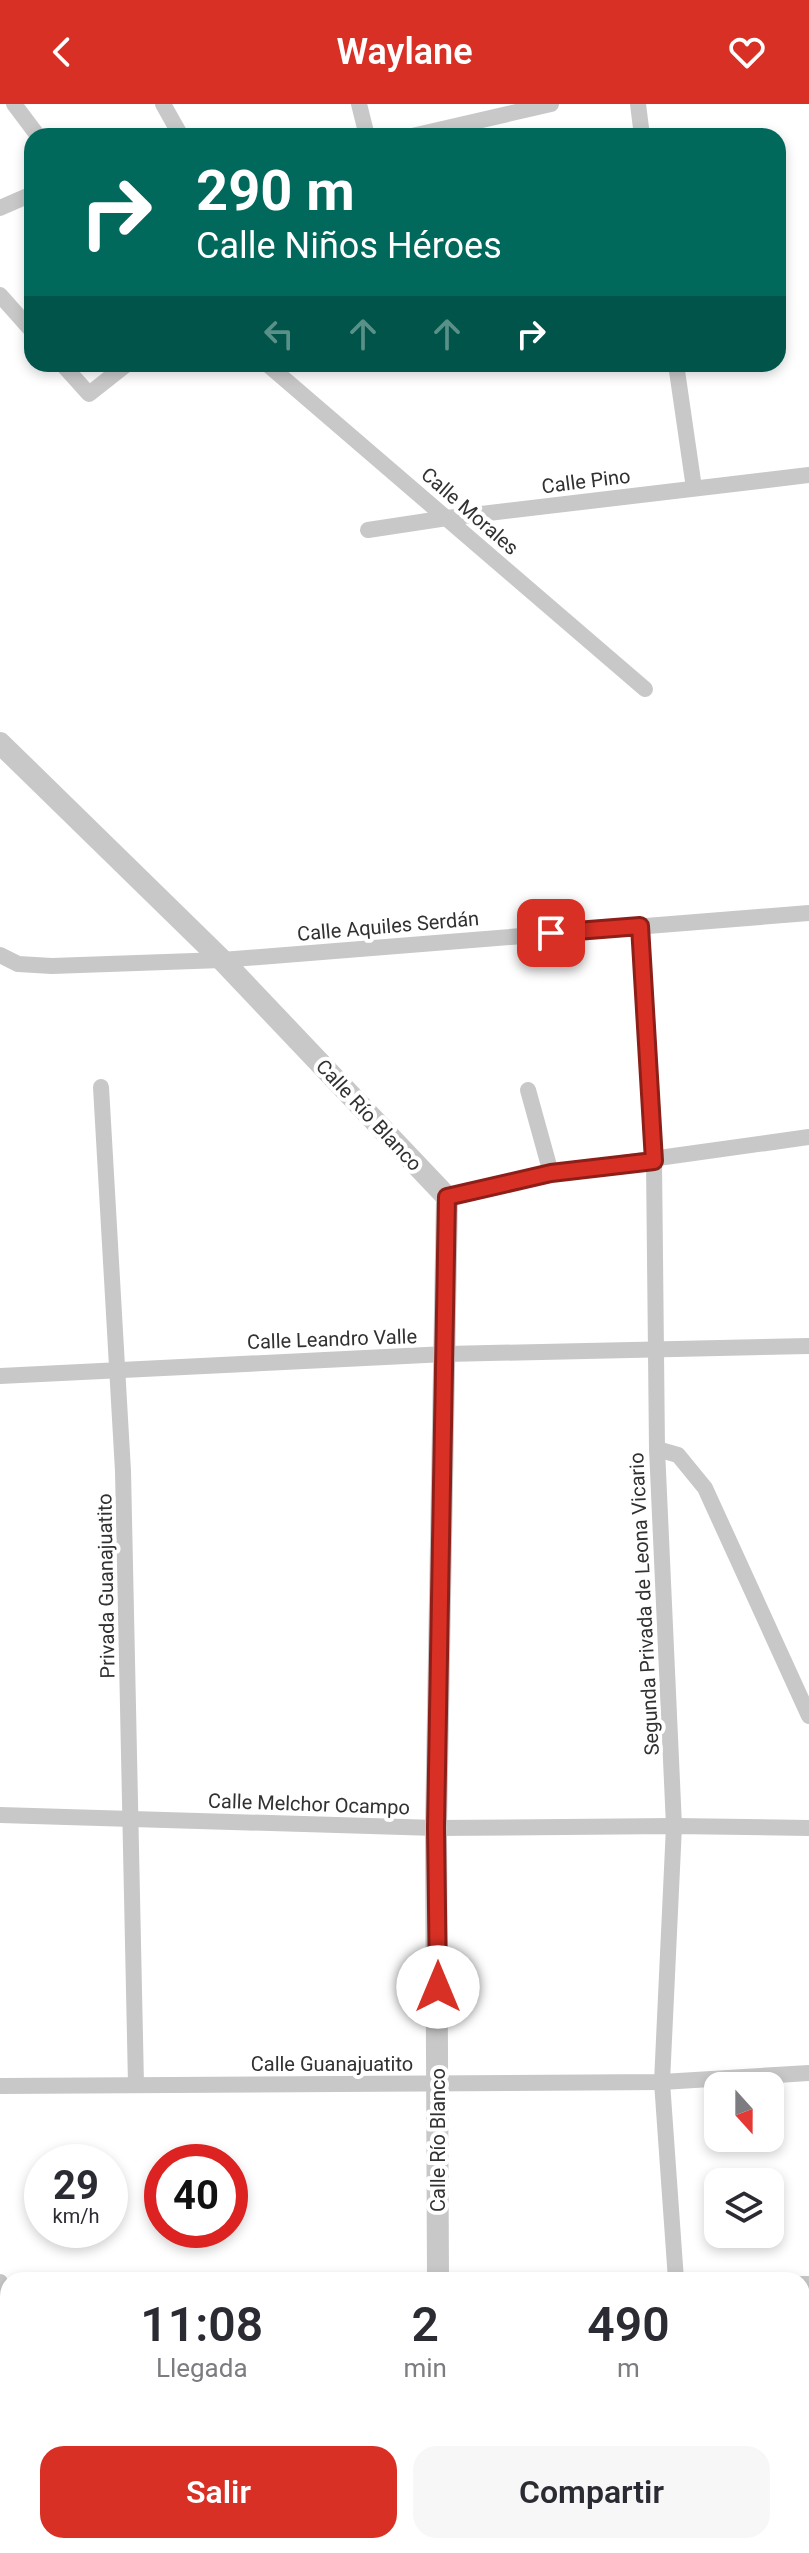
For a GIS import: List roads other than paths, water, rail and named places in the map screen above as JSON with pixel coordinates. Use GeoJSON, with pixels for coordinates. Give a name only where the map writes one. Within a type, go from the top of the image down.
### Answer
{"type":"FeatureCollection","features":[{"type":"Feature","properties":{"kind":"street"},"geometry":{"type":"LineString","coordinates":[[14,104],[32,128]]}},
{"type":"Feature","properties":{"kind":"street"},"geometry":{"type":"LineString","coordinates":[[163,104],[176,128]]}},
{"type":"Feature","properties":{"kind":"street"},"geometry":{"type":"LineString","coordinates":[[359,104],[365,128]]}},
{"type":"Feature","properties":{"kind":"street"},"geometry":{"type":"LineString","coordinates":[[439,128],[505,108],[551,104]]}},
{"type":"Feature","properties":{"kind":"street"},"geometry":{"type":"LineString","coordinates":[[638,104],[641,128]]}},
{"type":"Feature","properties":{"kind":"street"},"geometry":{"type":"LineString","coordinates":[[0,208],[24,198]]}},
{"type":"Feature","properties":{"kind":"street"},"geometry":{"type":"LineString","coordinates":[[0,295],[24,322]]}},
{"type":"Feature","properties":{"kind":"street"},"geometry":{"type":"LineString","coordinates":[[69,372],[89,394],[117,372]]}},
{"type":"Feature","properties":{"kind":"street","name":"Calle Morales"},"geometry":{"type":"LineString","coordinates":[[276,372],[645,689]]}},
{"type":"Feature","properties":{"kind":"street"},"geometry":{"type":"LineString","coordinates":[[677,372],[694,488]]}},
{"type":"Feature","properties":{"kind":"street","name":"Calle Pino"},"geometry":{"type":"LineString","coordinates":[[368,530],[809,475]]}},
{"type":"Feature","properties":{"kind":"street","name":"Calle Río Blanco"},"geometry":{"type":"LineString","coordinates":[[0,743],[222,960],[447,1197],[436,1828],[438,2272]]}},
{"type":"Feature","properties":{"kind":"street","name":"Calle Aquiles Serdán"},"geometry":{"type":"LineString","coordinates":[[0,955],[18,964],[52,966],[222,960],[809,913]]}},
{"type":"Feature","properties":{"kind":"street","name":"Segunda Privada de Leona Vicario"},"geometry":{"type":"LineString","coordinates":[[640,926],[654,1161],[657,1449],[674,1826],[662,2082],[675,2272]]}},
{"type":"Feature","properties":{"kind":"street","name":"Privada Guanajuatito"},"geometry":{"type":"LineString","coordinates":[[101,1087],[123,1471],[136,2085]]}},
{"type":"Feature","properties":{"kind":"street"},"geometry":{"type":"LineString","coordinates":[[528,1090],[551,1173]]}},
{"type":"Feature","properties":{"kind":"street"},"geometry":{"type":"LineString","coordinates":[[447,1197],[551,1173],[809,1137]]}},
{"type":"Feature","properties":{"kind":"street","name":"Calle Leandro Valle"},"geometry":{"type":"LineString","coordinates":[[0,1376],[446,1354],[809,1346]]}},
{"type":"Feature","properties":{"kind":"street"},"geometry":{"type":"LineString","coordinates":[[657,1449],[678,1455],[705,1488],[809,1716]]}},
{"type":"Feature","properties":{"kind":"street","name":"Calle Melchor Ocampo"},"geometry":{"type":"LineString","coordinates":[[0,1815],[436,1828],[809,1828]]}},
{"type":"Feature","properties":{"kind":"street","name":"Calle Guanajuatito"},"geometry":{"type":"LineString","coordinates":[[0,2086],[662,2082],[809,2073]]}}]}
